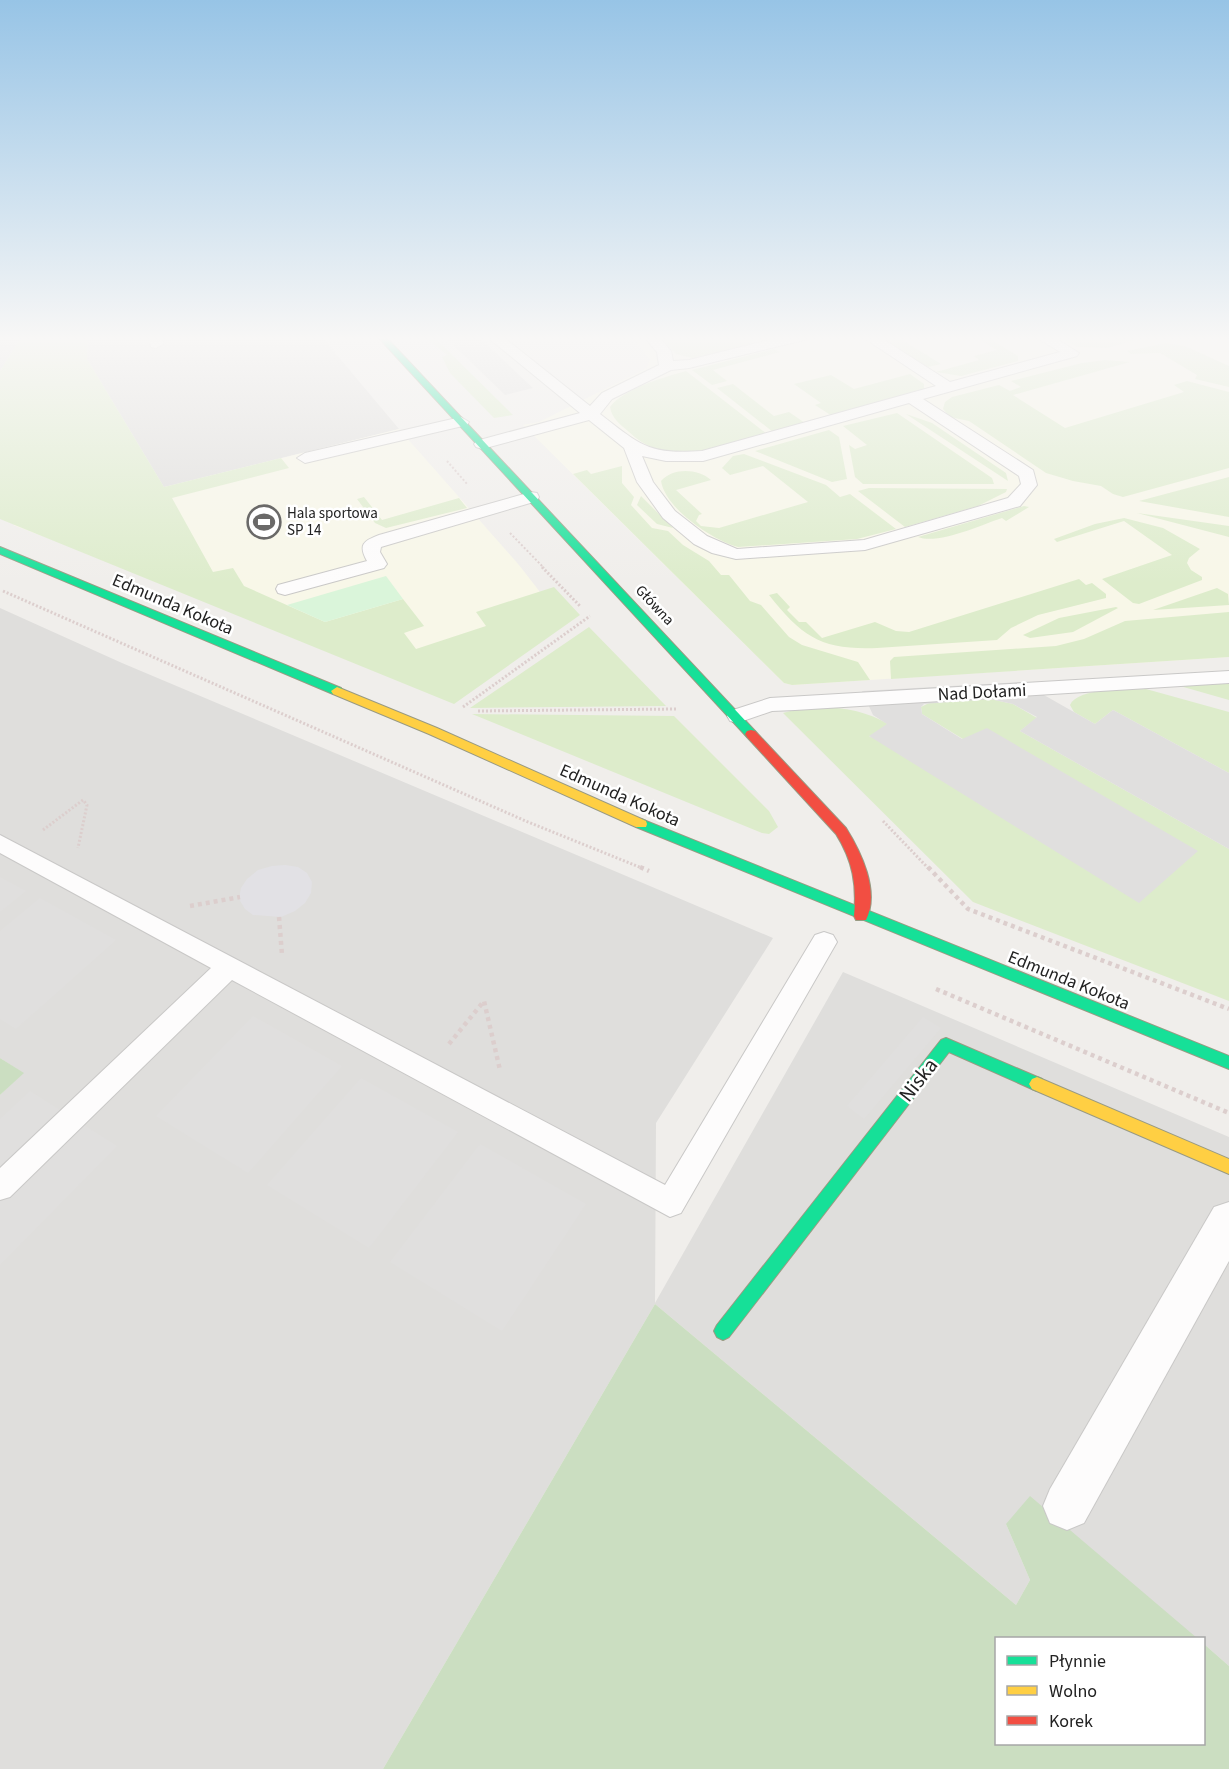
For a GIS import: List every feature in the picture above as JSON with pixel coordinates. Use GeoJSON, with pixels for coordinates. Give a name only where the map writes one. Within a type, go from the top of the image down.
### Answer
{"type":"FeatureCollection","features":[{"type":"Feature","properties":{"kind":"street","name":"Główna"},"geometry":{"type":"LineString","coordinates":[[459,419],[823,810],[858,856],[865,878],[861,916]]}},
{"type":"Feature","properties":{"kind":"street","name":"Edmunda Kokota"},"geometry":{"type":"LineString","coordinates":[[0,550],[433,730],[669,837],[1229,1063]]}},
{"type":"Feature","properties":{"kind":"street","name":"Niska"},"geometry":{"type":"LineString","coordinates":[[723,1331],[946,1044],[1229,1167]]}},
{"type":"Feature","properties":{"kind":"street"},"geometry":{"type":"LineString","coordinates":[[1067,1506],[1229,1221]]}},
{"type":"Feature","properties":{"kind":"lane"},"geometry":{"type":"LineString","coordinates":[[482,444],[578,419]]}},
{"type":"Feature","properties":{"kind":"lane"},"geometry":{"type":"LineString","coordinates":[[596,419],[632,446],[661,455],[703,456],[837,419]]}},
{"type":"Feature","properties":{"kind":"lane"},"geometry":{"type":"LineString","coordinates":[[632,446],[652,495],[698,541],[720,551],[736,554],[865,545],[1014,502],[1029,485],[1027,474],[942,419]]}},
{"type":"Feature","properties":{"kind":"lane"},"geometry":{"type":"LineString","coordinates":[[305,458],[462,422]]}},
{"type":"Feature","properties":{"kind":"lane"},"geometry":{"type":"LineString","coordinates":[[285,590],[378,564],[371,552],[372,544],[531,496]]}},
{"type":"Feature","properties":{"kind":"lane","name":"Nad Dołami"},"geometry":{"type":"LineString","coordinates":[[737,716],[771,705],[795,703],[1229,677]]}},
{"type":"Feature","properties":{"kind":"lane"},"geometry":{"type":"LineString","coordinates":[[0,843],[670,1203],[824,942]]}},
{"type":"Feature","properties":{"kind":"lane"},"geometry":{"type":"LineString","coordinates":[[0,1187],[229,967]]}},
{"type":"Feature","properties":{"kind":"path"},"geometry":{"type":"LineString","coordinates":[[460,476],[487,508],[596,623]]}},
{"type":"Feature","properties":{"kind":"path"},"geometry":{"type":"LineString","coordinates":[[0,589],[528,822],[658,875]]}},
{"type":"Feature","properties":{"kind":"path"},"geometry":{"type":"LineString","coordinates":[[590,616],[456,712],[679,709],[671,700]]}},
{"type":"Feature","properties":{"kind":"path"},"geometry":{"type":"LineString","coordinates":[[45,829],[83,800],[87,805],[75,857]]}},
{"type":"Feature","properties":{"kind":"path"},"geometry":{"type":"LineString","coordinates":[[877,815],[968,909],[1229,1010]]}},
{"type":"Feature","properties":{"kind":"path"},"geometry":{"type":"LineString","coordinates":[[209,902],[240,897]]}},
{"type":"Feature","properties":{"kind":"path"},"geometry":{"type":"LineString","coordinates":[[279,917],[282,958]]}},
{"type":"Feature","properties":{"kind":"path"},"geometry":{"type":"LineString","coordinates":[[926,985],[1229,1113]]}},
{"type":"Feature","properties":{"kind":"path"},"geometry":{"type":"LineString","coordinates":[[451,1041],[484,1001],[501,1074]]}},
{"type":"Feature","properties":{"kind":"shaded area"},"geometry":{"type":"Polygon","coordinates":[[[123,419],[390,419],[399,429],[164,487],[123,419]]]}},
{"type":"Feature","properties":{"kind":"shaded area"},"geometry":{"type":"Polygon","coordinates":[[[546,419],[1229,419],[1229,657],[792,685],[784,683],[523,425],[546,419]]]}},
{"type":"Feature","properties":{"kind":"shaded area"},"geometry":{"type":"Polygon","coordinates":[[[399,429],[519,565],[540,592],[534,594],[552,616],[391,667],[13,525],[399,429]]]}},
{"type":"Feature","properties":{"kind":"shaded area"},"geometry":{"type":"Polygon","coordinates":[[[0,608],[122,663],[773,938],[656,1123],[655,1303],[843,972],[1229,1137],[1229,1666],[1205,1645],[1205,1637],[1195,1637],[1006,1524],[1030,1580],[1016,1605],[655,1304],[383,1769],[0,1769],[0,1095],[23,1073],[0,1058],[0,608]]]}},
{"type":"Feature","properties":{"kind":"shaded area"},"geometry":{"type":"Polygon","coordinates":[[[1021,682],[1095,724],[1113,710],[1229,773],[1229,849],[1020,731],[1037,717],[1013,704],[990,699],[924,704],[921,707],[922,714],[962,739],[987,728],[1198,851],[1139,903],[869,736],[887,724],[873,715],[862,691],[1021,682]]]}},
{"type":"Feature","properties":{"kind":"shaded area"},"geometry":{"type":"Polygon","coordinates":[[[285,865],[298,867],[307,873],[312,882],[311,893],[305,903],[295,911],[281,917],[253,915],[245,909],[239,899],[241,888],[247,879],[258,870],[285,865]]]}},
{"type":"Feature","properties":{"kind":"shaded area"},"geometry":{"type":"Polygon","coordinates":[[[0,877],[26,891],[0,912],[0,877]]]}},
{"type":"Feature","properties":{"kind":"shaded area"},"geometry":{"type":"Polygon","coordinates":[[[40,898],[116,940],[16,1029],[0,1019],[0,931],[40,898]]]}},
{"type":"Feature","properties":{"kind":"shaded area"},"geometry":{"type":"Polygon","coordinates":[[[253,1016],[342,1066],[248,1173],[156,1116],[253,1016]]]}},
{"type":"Feature","properties":{"kind":"shaded area"},"geometry":{"type":"Polygon","coordinates":[[[923,1017],[941,1028],[864,1119],[847,1106],[923,1017]]]}},
{"type":"Feature","properties":{"kind":"shaded area"},"geometry":{"type":"Polygon","coordinates":[[[361,1078],[458,1132],[369,1248],[267,1185],[361,1078]]]}},
{"type":"Feature","properties":{"kind":"shaded area"},"geometry":{"type":"Polygon","coordinates":[[[30,1091],[117,1146],[0,1265],[0,1119],[30,1091]]]}},
{"type":"Feature","properties":{"kind":"shaded area"},"geometry":{"type":"Polygon","coordinates":[[[480,1144],[586,1204],[502,1331],[390,1262],[480,1144]]]}},
{"type":"Feature","properties":{"kind":"green space"},"geometry":{"type":"Polygon","coordinates":[[[0,419],[123,419],[164,487],[281,458],[289,468],[172,498],[213,572],[233,568],[244,586],[325,622],[403,599],[424,626],[404,633],[416,649],[486,626],[476,612],[554,587],[580,615],[454,704],[0,519],[0,419]]]}},
{"type":"Feature","properties":{"kind":"green space"},"geometry":{"type":"Polygon","coordinates":[[[615,419],[747,419],[767,434],[713,449],[677,452],[660,450],[644,443],[615,419]]]}},
{"type":"Feature","properties":{"kind":"green space"},"geometry":{"type":"Polygon","coordinates":[[[756,419],[799,419],[805,423],[773,432],[756,419]]]}},
{"type":"Feature","properties":{"kind":"green space"},"geometry":{"type":"Polygon","coordinates":[[[874,419],[905,419],[992,478],[994,484],[863,484],[855,477],[849,445],[855,449],[867,445],[843,426],[874,419]]]}},
{"type":"Feature","properties":{"kind":"green space"},"geometry":{"type":"Polygon","coordinates":[[[913,419],[932,423],[1006,473],[1008,481],[913,419]]]}},
{"type":"Feature","properties":{"kind":"green space"},"geometry":{"type":"Polygon","coordinates":[[[957,419],[1050,419],[1065,428],[1096,419],[1229,419],[1229,468],[1123,497],[1101,486],[1046,473],[969,421],[957,419]]]}},
{"type":"Feature","properties":{"kind":"green space"},"geometry":{"type":"Polygon","coordinates":[[[829,430],[839,437],[847,479],[832,482],[755,451],[829,430]]]}},
{"type":"Feature","properties":{"kind":"green space"},"geometry":{"type":"Polygon","coordinates":[[[744,454],[826,485],[840,497],[850,494],[896,529],[857,539],[738,547],[716,538],[691,522],[671,502],[664,491],[661,481],[672,473],[686,471],[706,476],[711,480],[676,490],[702,514],[696,521],[701,526],[719,528],[808,502],[763,466],[730,475],[722,468],[733,456],[744,454]]]}},
{"type":"Feature","properties":{"kind":"green space"},"geometry":{"type":"Polygon","coordinates":[[[622,466],[622,483],[634,497],[631,505],[652,528],[668,531],[683,545],[709,561],[721,575],[729,575],[750,601],[761,605],[789,637],[802,645],[858,662],[870,680],[792,685],[784,683],[573,474],[587,470],[591,474],[622,466]]]}},
{"type":"Feature","properties":{"kind":"green space"},"geometry":{"type":"Polygon","coordinates":[[[1229,477],[1229,517],[1139,501],[1229,477]]]}},
{"type":"Feature","properties":{"kind":"green space"},"geometry":{"type":"Polygon","coordinates":[[[869,488],[1007,489],[1006,492],[978,506],[905,527],[858,491],[869,488]]]}},
{"type":"Feature","properties":{"kind":"green space"},"geometry":{"type":"Polygon","coordinates":[[[641,496],[673,528],[657,524],[637,505],[641,496]]]}},
{"type":"Feature","properties":{"kind":"green space"},"geometry":{"type":"Polygon","coordinates":[[[364,497],[382,520],[459,498],[467,508],[386,528],[375,523],[357,499],[364,497]]]}},
{"type":"Feature","properties":{"kind":"green space"},"geometry":{"type":"Polygon","coordinates":[[[1024,506],[1029,507],[1006,521],[1002,518],[960,533],[937,538],[918,537],[1024,506]]]}},
{"type":"Feature","properties":{"kind":"green space"},"geometry":{"type":"Polygon","coordinates":[[[1137,513],[1229,526],[1229,537],[1137,513]]]}},
{"type":"Feature","properties":{"kind":"green space"},"geometry":{"type":"Polygon","coordinates":[[[1124,518],[1163,528],[1200,549],[1189,558],[1187,563],[1191,570],[1202,577],[1202,580],[1139,604],[1133,603],[1102,579],[1172,555],[1124,521],[1057,542],[1054,539],[1095,524],[1124,518]]]}},
{"type":"Feature","properties":{"kind":"green space"},"geometry":{"type":"Polygon","coordinates":[[[386,576],[403,599],[325,622],[287,605],[386,576]]]}},
{"type":"Feature","properties":{"kind":"green space"},"geometry":{"type":"Polygon","coordinates":[[[1079,579],[1086,585],[1092,583],[1106,594],[1106,598],[1038,615],[1011,628],[997,640],[877,648],[842,647],[815,638],[792,622],[769,595],[777,593],[790,607],[787,610],[799,622],[806,622],[822,638],[875,622],[896,631],[909,632],[1079,579]]]}},
{"type":"Feature","properties":{"kind":"green space"},"geometry":{"type":"Polygon","coordinates":[[[1217,588],[1228,594],[1229,605],[1153,610],[1217,588]]]}},
{"type":"Feature","properties":{"kind":"green space"},"geometry":{"type":"Polygon","coordinates":[[[1118,608],[1073,632],[1030,638],[1023,635],[1059,618],[1118,608]]]}},
{"type":"Feature","properties":{"kind":"green space"},"geometry":{"type":"Polygon","coordinates":[[[1229,612],[1229,657],[891,679],[890,661],[894,657],[1056,646],[1084,639],[1125,621],[1229,612]]]}},
{"type":"Feature","properties":{"kind":"green space"},"geometry":{"type":"Polygon","coordinates":[[[589,627],[666,706],[470,708],[589,627]]]}},
{"type":"Feature","properties":{"kind":"green space"},"geometry":{"type":"Polygon","coordinates":[[[1229,683],[1229,700],[1180,686],[1229,683]]]}},
{"type":"Feature","properties":{"kind":"green space"},"geometry":{"type":"Polygon","coordinates":[[[1146,689],[1229,712],[1229,773],[1113,710],[1095,724],[1074,712],[1070,705],[1075,699],[1093,692],[1146,689]]]}},
{"type":"Feature","properties":{"kind":"green space"},"geometry":{"type":"Polygon","coordinates":[[[990,699],[1013,704],[1037,718],[1020,731],[1229,849],[1229,1001],[973,902],[783,713],[822,707],[850,710],[888,724],[869,737],[963,739],[922,714],[921,707],[931,702],[990,699]]]}},
{"type":"Feature","properties":{"kind":"green space"},"geometry":{"type":"Polygon","coordinates":[[[472,714],[674,716],[769,811],[778,827],[769,834],[762,833],[472,714]]]}},
{"type":"Feature","properties":{"kind":"green space"},"geometry":{"type":"Polygon","coordinates":[[[0,1058],[24,1073],[0,1095],[0,1058]]]}},
{"type":"Feature","properties":{"kind":"green space"},"geometry":{"type":"Polygon","coordinates":[[[655,1304],[1016,1605],[1030,1580],[1006,1524],[1030,1496],[1196,1637],[995,1637],[995,1745],[1205,1745],[1205,1645],[1229,1666],[1229,1769],[383,1769],[655,1304]]]}},
{"type":"Feature","properties":{"kind":"traffic: fast"},"geometry":{"type":"LineString","coordinates":[[458,419],[751,734]]}},
{"type":"Feature","properties":{"kind":"traffic: fast"},"geometry":{"type":"LineString","coordinates":[[0,550],[337,691]]}},
{"type":"Feature","properties":{"kind":"traffic: fast"},"geometry":{"type":"LineString","coordinates":[[641,824],[1229,1063]]}},
{"type":"Feature","properties":{"kind":"traffic: fast"},"geometry":{"type":"LineString","coordinates":[[723,1331],[946,1044],[1037,1084]]}},
{"type":"Feature","properties":{"kind":"traffic: slow"},"geometry":{"type":"LineString","coordinates":[[337,691],[433,731],[641,824]]}},
{"type":"Feature","properties":{"kind":"traffic: slow"},"geometry":{"type":"LineString","coordinates":[[1037,1084],[1229,1167]]}},
{"type":"Feature","properties":{"kind":"traffic: jam"},"geometry":{"type":"LineString","coordinates":[[751,734],[841,831],[848,842],[862,881],[861,916]]}},
{"type":"Feature","properties":{"kind":"place","name":"Hala sportowa SP 14"},"geometry":{"type":"Point","coordinates":[264,522]}}]}
